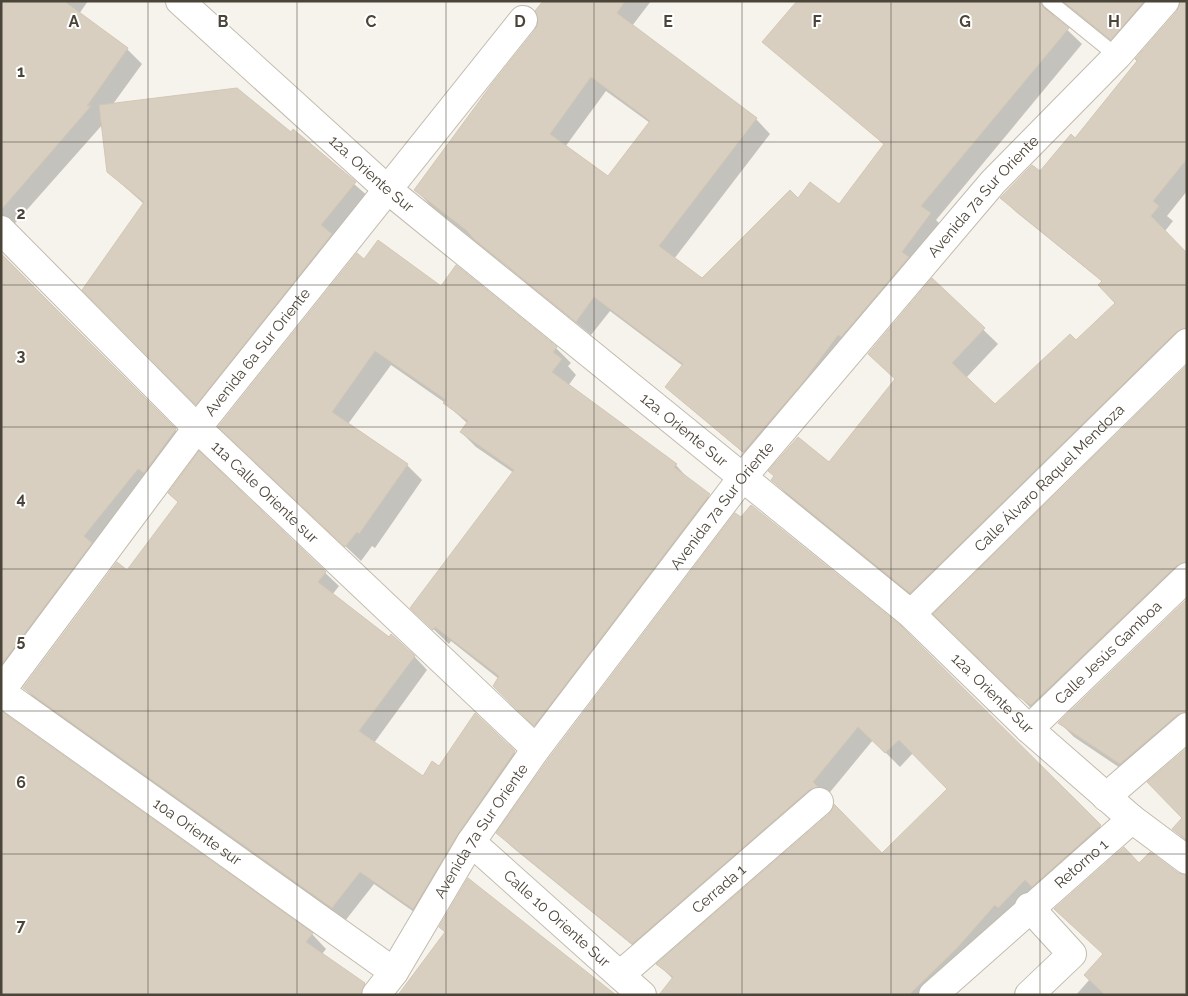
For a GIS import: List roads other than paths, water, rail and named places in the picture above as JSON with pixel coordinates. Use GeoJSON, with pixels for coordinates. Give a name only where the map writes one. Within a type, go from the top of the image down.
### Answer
{"type":"FeatureCollection","features":[{"type":"Feature","properties":{"kind":"street","name":"12a. Oriente Sur"},"geometry":{"type":"LineString","coordinates":[[180,1],[387,189],[911,614],[1029,729],[1132,819],[1187,860]]}},
{"type":"Feature","properties":{"kind":"street","name":"Avenida 7a Sur Oriente"},"geometry":{"type":"LineString","coordinates":[[376,995],[394,972],[471,842],[536,749],[742,478],[993,182],[1117,56],[1165,1]]}},
{"type":"Feature","properties":{"kind":"street","name":"Avenida 6a Sur Oriente"},"geometry":{"type":"LineString","coordinates":[[1,692],[196,428],[523,20]]}},
{"type":"Feature","properties":{"kind":"street","name":"11a Calle Oriente sur"},"geometry":{"type":"LineString","coordinates":[[1,230],[196,428],[536,749]]}},
{"type":"Feature","properties":{"kind":"street","name":"Calle Álvaro Raquel Mendoza"},"geometry":{"type":"LineString","coordinates":[[911,614],[1187,343]]}},
{"type":"Feature","properties":{"kind":"street","name":"Calle Jesús Gamboa"},"geometry":{"type":"LineString","coordinates":[[1029,729],[1187,577]]}},
{"type":"Feature","properties":{"kind":"street","name":"10a Oriente sur"},"geometry":{"type":"LineString","coordinates":[[1,692],[394,972]]}},
{"type":"Feature","properties":{"kind":"street"},"geometry":{"type":"LineString","coordinates":[[1106,797],[1187,726]]}},
{"type":"Feature","properties":{"kind":"street","name":"Cerrada 1"},"geometry":{"type":"LineString","coordinates":[[620,975],[819,802]]}},
{"type":"Feature","properties":{"kind":"street","name":"Retorno 1"},"geometry":{"type":"LineString","coordinates":[[933,995],[1030,907],[1132,819]]}},
{"type":"Feature","properties":{"kind":"street","name":"Calle 10 Oriente Sur"},"geometry":{"type":"LineString","coordinates":[[471,842],[642,995]]}},
{"type":"Feature","properties":{"kind":"street"},"geometry":{"type":"LineString","coordinates":[[1029,995],[1072,954],[1030,907]]}},
{"type":"Feature","properties":{"kind":"lane"},"geometry":{"type":"LineString","coordinates":[[1049,1],[1117,56]]}}]}
